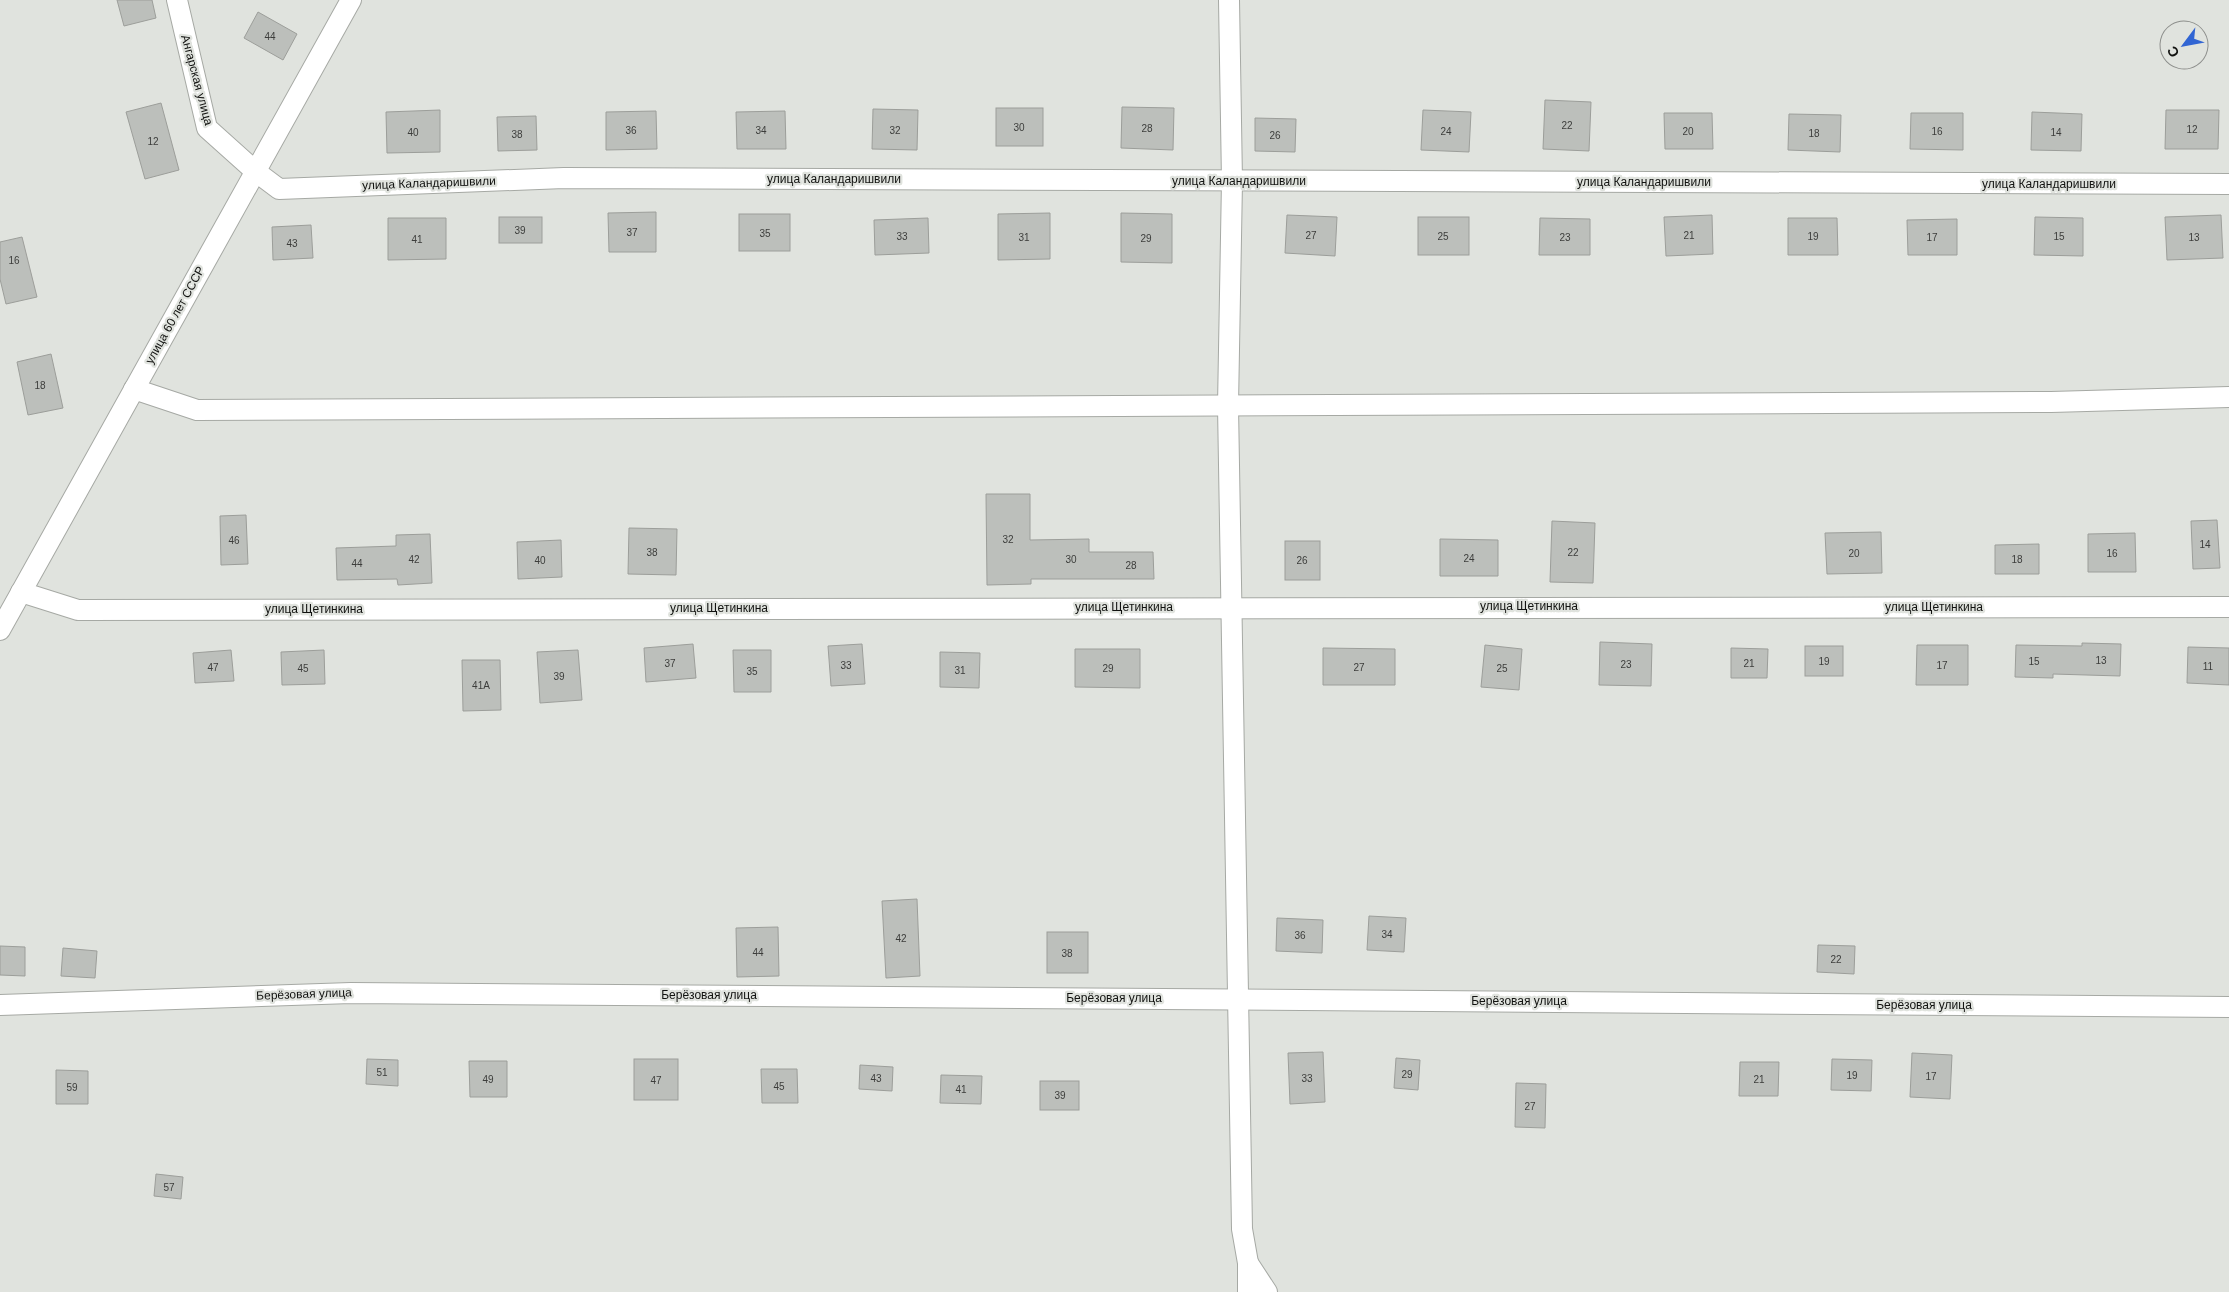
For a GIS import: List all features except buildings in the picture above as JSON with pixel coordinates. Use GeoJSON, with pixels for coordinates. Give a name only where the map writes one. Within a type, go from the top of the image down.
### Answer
{"type":"FeatureCollection","features":[{"type":"Feature","properties":{"kind":"street","name":"Ангарская улица"},"geometry":{"type":"LineString","coordinates":[[176,0],[207,128],[255,171]]}},
{"type":"Feature","properties":{"kind":"street","name":"улица 60 лет СССР"},"geometry":{"type":"LineString","coordinates":[[0,630],[351,0]]}},
{"type":"Feature","properties":{"kind":"street"},"geometry":{"type":"LineString","coordinates":[[1229,0],[1232,181],[1228,406],[1242,1229],[1248,1263],[1248,1292]]}},
{"type":"Feature","properties":{"kind":"street","name":"улица Каландаришвили"},"geometry":{"type":"LineString","coordinates":[[255,171],[279,189],[564,178],[2229,184]]}},
{"type":"Feature","properties":{"kind":"street"},"geometry":{"type":"LineString","coordinates":[[134,389],[197,410],[2041,402],[2229,397]]}},
{"type":"Feature","properties":{"kind":"street","name":"улица Щетинкина"},"geometry":{"type":"LineString","coordinates":[[21,592],[78,610],[2229,607]]}},
{"type":"Feature","properties":{"kind":"street","name":"Берёзовая улица"},"geometry":{"type":"LineString","coordinates":[[0,1005],[352,992],[2229,1007]]}},
{"type":"Feature","properties":{"kind":"street"},"geometry":{"type":"LineString","coordinates":[[1248,1263],[1267,1292]]}}]}
